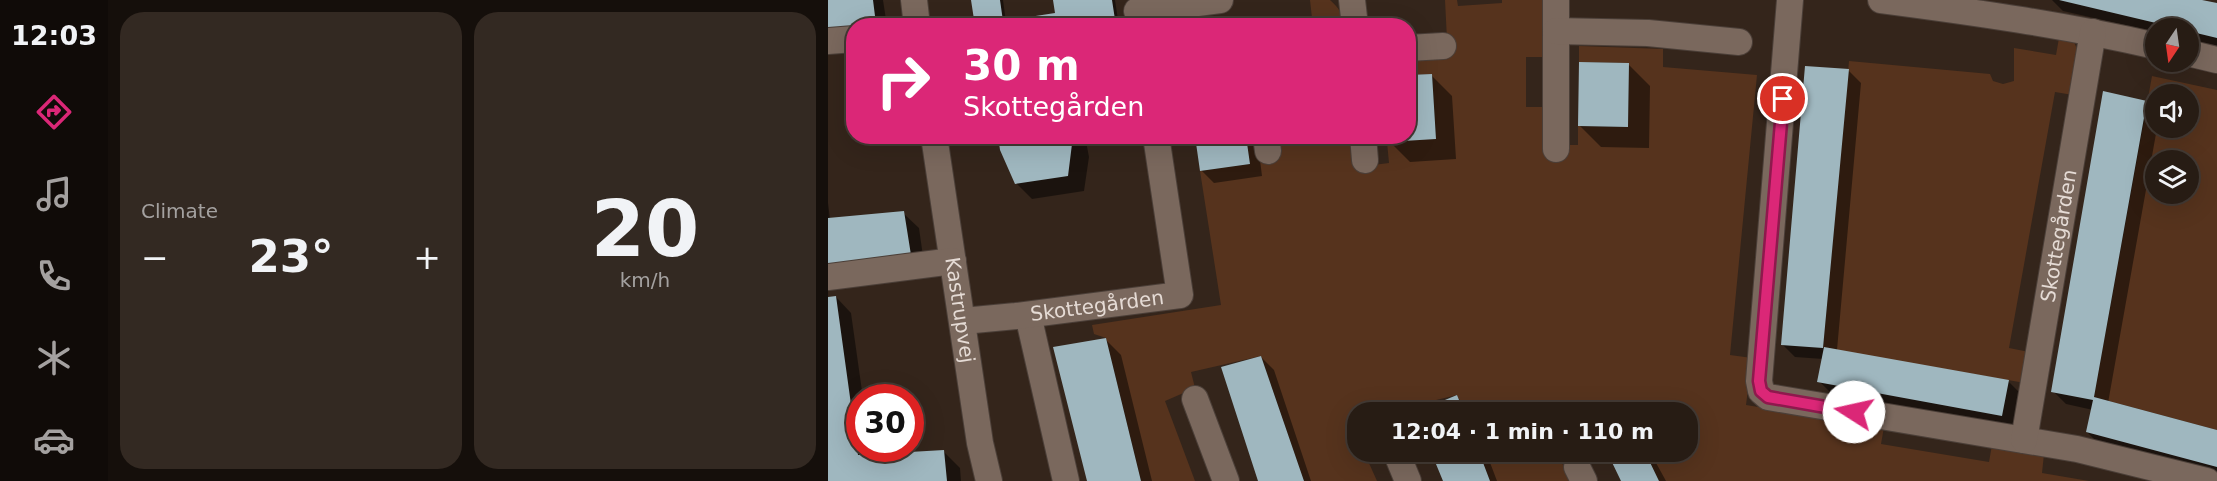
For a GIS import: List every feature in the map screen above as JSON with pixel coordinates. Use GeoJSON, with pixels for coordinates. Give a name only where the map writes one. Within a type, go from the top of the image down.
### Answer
{"type":"FeatureCollection","features":[{"type":"Feature","properties":{"kind":"street"},"geometry":{"type":"LineString","coordinates":[[914,0],[916,18]]}},
{"type":"Feature","properties":{"kind":"street"},"geometry":{"type":"LineString","coordinates":[[1137,12],[1220,0]]}},
{"type":"Feature","properties":{"kind":"street"},"geometry":{"type":"LineString","coordinates":[[1352,0],[1353,18]]}},
{"type":"Feature","properties":{"kind":"street"},"geometry":{"type":"LineString","coordinates":[[1556,0],[1556,149]]}},
{"type":"Feature","properties":{"kind":"street"},"geometry":{"type":"LineString","coordinates":[[1790,0],[1759,381],[1761,391],[1768,397],[2077,449],[2207,481]]}},
{"type":"Feature","properties":{"kind":"street"},"geometry":{"type":"LineString","coordinates":[[1881,0],[1989,7],[2145,44]]}},
{"type":"Feature","properties":{"kind":"street"},"geometry":{"type":"LineString","coordinates":[[1556,31],[1648,33],[1739,42]]}},
{"type":"Feature","properties":{"kind":"street","name":"Skottegården"},"geometry":{"type":"LineString","coordinates":[[2024,440],[2093,32]]}},
{"type":"Feature","properties":{"kind":"street"},"geometry":{"type":"LineString","coordinates":[[828,41],[846,40]]}},
{"type":"Feature","properties":{"kind":"street"},"geometry":{"type":"LineString","coordinates":[[1416,48],[1443,46]]}},
{"type":"Feature","properties":{"kind":"street"},"geometry":{"type":"LineString","coordinates":[[2199,56],[2217,60]]}},
{"type":"Feature","properties":{"kind":"street","name":"Kastrupvej"},"geometry":{"type":"LineString","coordinates":[[935,144],[980,442],[988,481]]}},
{"type":"Feature","properties":{"kind":"street","name":"Skottegården"},"geometry":{"type":"LineString","coordinates":[[963,321],[1180,295],[1157,144]]}},
{"type":"Feature","properties":{"kind":"street"},"geometry":{"type":"LineString","coordinates":[[828,277],[953,261]]}},
{"type":"Feature","properties":{"kind":"street"},"geometry":{"type":"LineString","coordinates":[[1028,315],[1066,481]]}},
{"type":"Feature","properties":{"kind":"street"},"geometry":{"type":"LineString","coordinates":[[1195,399],[1226,481]]}},
{"type":"Feature","properties":{"kind":"street"},"geometry":{"type":"LineString","coordinates":[[1400,462],[1408,481]]}},
{"type":"Feature","properties":{"kind":"shaded area"},"geometry":{"type":"Polygon","coordinates":[[[1310,0],[1330,0],[1343,18],[1312,18],[1310,0]]]}},
{"type":"Feature","properties":{"kind":"shaded area"},"geometry":{"type":"Polygon","coordinates":[[[1445,0],[1457,0],[1458,6],[1502,3],[1502,0],[1544,0],[1544,57],[1526,57],[1526,107],[1546,107],[1546,159],[1566,159],[1566,145],[1578,145],[1578,126],[1628,127],[1629,63],[1579,62],[1579,46],[1663,49],[1663,67],[1757,75],[1730,355],[1752,358],[1746,405],[1884,427],[1881,444],[1989,462],[1992,445],[2044,454],[2042,473],[2089,481],[1659,481],[1650,462],[1698,462],[1698,402],[1460,402],[1457,395],[1428,402],[1347,402],[1347,462],[1368,462],[1377,481],[1304,481],[1261,356],[1191,372],[1195,388],[1165,401],[1195,481],[1141,481],[1106,338],[1094,334],[1092,325],[1221,305],[1200,171],[1250,164],[1247,144],[1356,144],[1358,167],[1389,163],[1387,144],[1416,144],[1416,140],[1436,138],[1432,74],[1416,75],[1416,61],[1448,59],[1445,0]]]}},
{"type":"Feature","properties":{"kind":"shaded area"},"geometry":{"type":"Polygon","coordinates":[[[2059,38],[2074,42],[2077,49],[2073,95],[2055,92],[2009,348],[2029,352],[2025,383],[1823,348],[1849,61],[1990,74],[1993,81],[2003,84],[2014,81],[2014,48],[2056,55],[2059,38]]]}},
{"type":"Feature","properties":{"kind":"shaded area"},"geometry":{"type":"Polygon","coordinates":[[[2152,76],[2189,84],[2151,84],[2152,76]]]}},
{"type":"Feature","properties":{"kind":"shaded area"},"geometry":{"type":"Polygon","coordinates":[[[2199,86],[2217,90],[2217,430],[2094,397],[2145,115],[2145,138],[2199,138],[2199,86]]]}},
{"type":"Feature","properties":{"kind":"shaded area"},"geometry":{"type":"Polygon","coordinates":[[[1483,462],[1562,462],[1570,481],[1490,481],[1483,462]]]}},
{"type":"Feature","properties":{"kind":"building"},"geometry":{"type":"Polygon","coordinates":[[[828,0],[873,0],[875,18],[846,18],[846,28],[828,30],[828,0]]]}},
{"type":"Feature","properties":{"kind":"building"},"geometry":{"type":"Polygon","coordinates":[[[971,0],[1000,0],[1003,18],[974,18],[971,0]]]}},
{"type":"Feature","properties":{"kind":"building"},"geometry":{"type":"Polygon","coordinates":[[[1053,0],[1112,0],[1115,18],[1022,18],[1055,13],[1053,0]]]}},
{"type":"Feature","properties":{"kind":"building"},"geometry":{"type":"Polygon","coordinates":[[[2059,0],[2202,0],[2217,3],[2217,38],[2199,34],[2199,18],[2145,18],[2145,20],[2059,0]]]}},
{"type":"Feature","properties":{"kind":"building"},"geometry":{"type":"Polygon","coordinates":[[[1579,62],[1629,63],[1628,127],[1578,126],[1579,62]]]}},
{"type":"Feature","properties":{"kind":"building"},"geometry":{"type":"Polygon","coordinates":[[[1805,66],[1849,69],[1823,348],[1781,345],[1805,66]]]}},
{"type":"Feature","properties":{"kind":"building"},"geometry":{"type":"Polygon","coordinates":[[[1432,74],[1436,139],[1416,140],[1416,75],[1432,74]]]}},
{"type":"Feature","properties":{"kind":"building"},"geometry":{"type":"Polygon","coordinates":[[[2103,91],[2145,101],[2145,112],[2094,397],[2217,430],[2217,467],[2086,432],[2093,400],[2051,392],[2103,91]]]}},
{"type":"Feature","properties":{"kind":"building"},"geometry":{"type":"Polygon","coordinates":[[[999,144],[1072,144],[1068,176],[1015,184],[999,144]]]}},
{"type":"Feature","properties":{"kind":"building"},"geometry":{"type":"Polygon","coordinates":[[[1196,144],[1247,144],[1250,164],[1200,171],[1196,144]]]}},
{"type":"Feature","properties":{"kind":"building"},"geometry":{"type":"Polygon","coordinates":[[[904,211],[911,255],[828,264],[828,218],[904,211]]]}},
{"type":"Feature","properties":{"kind":"building"},"geometry":{"type":"Polygon","coordinates":[[[836,296],[848,384],[846,384],[846,462],[924,462],[924,451],[944,450],[947,481],[828,481],[828,297],[836,296]]]}},
{"type":"Feature","properties":{"kind":"building"},"geometry":{"type":"Polygon","coordinates":[[[1106,338],[1141,481],[1087,481],[1053,347],[1106,338]]]}},
{"type":"Feature","properties":{"kind":"building"},"geometry":{"type":"Polygon","coordinates":[[[1824,347],[2009,380],[2002,416],[1817,382],[1824,347]]]}},
{"type":"Feature","properties":{"kind":"building"},"geometry":{"type":"Polygon","coordinates":[[[1261,356],[1304,481],[1258,481],[1221,367],[1261,356]]]}},
{"type":"Feature","properties":{"kind":"building"},"geometry":{"type":"Polygon","coordinates":[[[1457,395],[1460,402],[1440,402],[1457,395]]]}},
{"type":"Feature","properties":{"kind":"building"},"geometry":{"type":"Polygon","coordinates":[[[1435,462],[1483,462],[1490,481],[1443,481],[1435,462]]]}},
{"type":"Feature","properties":{"kind":"building"},"geometry":{"type":"Polygon","coordinates":[[[1612,462],[1650,462],[1659,481],[1621,481],[1612,462]]]}},
{"type":"Feature","properties":{"kind":"route"},"geometry":{"type":"LineString","coordinates":[[1783,99],[1759,381],[1761,391],[1768,397],[1854,412]]}}]}
